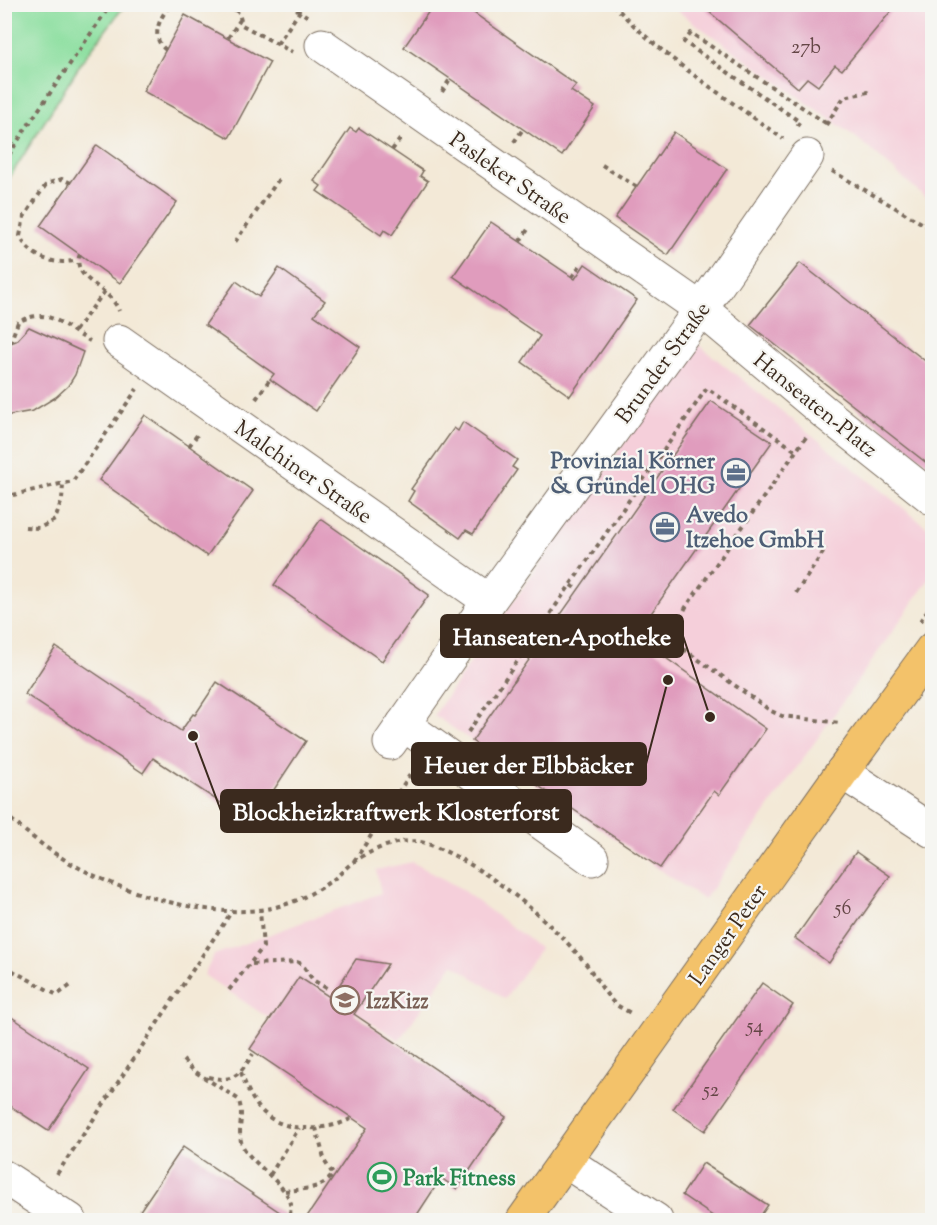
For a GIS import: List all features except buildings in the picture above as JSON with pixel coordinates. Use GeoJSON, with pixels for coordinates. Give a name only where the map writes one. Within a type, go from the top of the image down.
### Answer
{"type":"FeatureCollection","features":[{"type":"Feature","properties":{"kind":"main road","name":"Langer Peter"},"geometry":{"type":"LineString","coordinates":[[524,1221],[842,772],[933,649]]}},
{"type":"Feature","properties":{"kind":"street","name":"Pasleker Straße"},"geometry":{"type":"LineString","coordinates":[[322,45],[700,309]]}},
{"type":"Feature","properties":{"kind":"street","name":"Brunder Straße"},"geometry":{"type":"LineString","coordinates":[[397,733],[489,601],[700,309],[797,149]]}},
{"type":"Feature","properties":{"kind":"street","name":"Hanseaten-Platz"},"geometry":{"type":"LineString","coordinates":[[700,309],[824,412],[933,498]]}},
{"type":"Feature","properties":{"kind":"street","name":"Malchiner Straße"},"geometry":{"type":"LineString","coordinates":[[119,341],[489,601]]}},
{"type":"Feature","properties":{"kind":"street"},"geometry":{"type":"LineString","coordinates":[[397,733],[451,757],[592,859]]}},
{"type":"Feature","properties":{"kind":"street"},"geometry":{"type":"LineString","coordinates":[[842,772],[933,831]]}},
{"type":"Feature","properties":{"kind":"street"},"geometry":{"type":"LineString","coordinates":[[565,1161],[656,1221]]}},
{"type":"Feature","properties":{"kind":"street"},"geometry":{"type":"LineString","coordinates":[[4,1177],[70,1221]]}},
{"type":"Feature","properties":{"kind":"path"},"geometry":{"type":"LineString","coordinates":[[4,163],[111,4]]}},
{"type":"Feature","properties":{"kind":"path"},"geometry":{"type":"LineString","coordinates":[[166,50],[158,40],[157,27],[171,4]]}},
{"type":"Feature","properties":{"kind":"path"},"geometry":{"type":"LineString","coordinates":[[228,4],[239,13],[242,25],[290,51],[300,54],[322,45]]}},
{"type":"Feature","properties":{"kind":"path"},"geometry":{"type":"LineString","coordinates":[[613,4],[633,27],[665,54],[797,149],[933,229]]}},
{"type":"Feature","properties":{"kind":"path"},"geometry":{"type":"LineString","coordinates":[[277,44],[300,11]]}},
{"type":"Feature","properties":{"kind":"path"},"geometry":{"type":"LineString","coordinates":[[228,38],[241,20]]}},
{"type":"Feature","properties":{"kind":"path"},"geometry":{"type":"LineString","coordinates":[[797,149],[800,122],[684,42],[691,33],[827,124],[844,98],[873,91]]}},
{"type":"Feature","properties":{"kind":"path"},"geometry":{"type":"LineString","coordinates":[[602,165],[637,187]]}},
{"type":"Feature","properties":{"kind":"path"},"geometry":{"type":"LineString","coordinates":[[71,183],[62,179],[45,186],[24,217],[20,236],[29,249],[50,261],[68,263],[77,261]]}},
{"type":"Feature","properties":{"kind":"path"},"geometry":{"type":"LineString","coordinates":[[235,242],[279,179]]}},
{"type":"Feature","properties":{"kind":"path"},"geometry":{"type":"LineString","coordinates":[[10,343],[18,322],[40,315],[55,319],[97,344],[108,345],[119,341],[121,329],[117,305],[105,291],[82,275],[77,261],[80,254]]}},
{"type":"Feature","properties":{"kind":"path"},"geometry":{"type":"LineString","coordinates":[[75,331],[105,291]]}},
{"type":"Feature","properties":{"kind":"path"},"geometry":{"type":"LineString","coordinates":[[4,497],[73,481],[140,385],[150,362]]}},
{"type":"Feature","properties":{"kind":"path"},"geometry":{"type":"LineString","coordinates":[[451,757],[707,388],[796,451]]}},
{"type":"Feature","properties":{"kind":"path"},"geometry":{"type":"LineString","coordinates":[[824,412],[686,607],[681,616],[680,636],[682,648],[771,711],[782,716],[845,723]]}},
{"type":"Feature","properties":{"kind":"path"},"geometry":{"type":"LineString","coordinates":[[25,527],[39,528],[55,519],[62,500],[63,484]]}},
{"type":"Feature","properties":{"kind":"path"},"geometry":{"type":"LineString","coordinates":[[796,593],[826,548]]}},
{"type":"Feature","properties":{"kind":"path"},"geometry":{"type":"LineString","coordinates":[[571,585],[578,590]]}},
{"type":"Feature","properties":{"kind":"path"},"geometry":{"type":"LineString","coordinates":[[640,631],[648,636],[680,636]]}},
{"type":"Feature","properties":{"kind":"path"},"geometry":{"type":"LineString","coordinates":[[4,814],[63,859],[117,886],[184,906],[260,911],[285,905],[329,883],[351,863],[369,840],[418,762],[397,733]]}},
{"type":"Feature","properties":{"kind":"path"},"geometry":{"type":"LineString","coordinates":[[351,863],[386,846],[411,842],[423,842],[464,861],[514,895],[546,922],[582,958],[614,1002],[638,1018]]}},
{"type":"Feature","properties":{"kind":"path"},"geometry":{"type":"LineString","coordinates":[[40,1200],[232,910]]}},
{"type":"Feature","properties":{"kind":"path"},"geometry":{"type":"LineString","coordinates":[[229,990],[263,947],[260,911]]}},
{"type":"Feature","properties":{"kind":"path"},"geometry":{"type":"LineString","coordinates":[[252,963],[297,962],[302,964],[313,980],[328,988]]}},
{"type":"Feature","properties":{"kind":"path"},"geometry":{"type":"LineString","coordinates":[[4,966],[57,995],[71,985]]}},
{"type":"Feature","properties":{"kind":"path"},"geometry":{"type":"LineString","coordinates":[[204,1076],[227,1079],[236,1077],[242,1072],[253,1054]]}},
{"type":"Feature","properties":{"kind":"path"},"geometry":{"type":"LineString","coordinates":[[183,1060],[194,1071],[238,1100],[242,1116],[240,1133],[244,1150],[285,1191],[291,1203],[290,1218]]}},
{"type":"Feature","properties":{"kind":"path"},"geometry":{"type":"LineString","coordinates":[[242,1072],[248,1092],[259,1109],[276,1122],[289,1127],[316,1128],[352,1118]]}},
{"type":"Feature","properties":{"kind":"path"},"geometry":{"type":"LineString","coordinates":[[270,1175],[299,1128]]}},
{"type":"Feature","properties":{"kind":"path"},"geometry":{"type":"LineString","coordinates":[[285,1191],[313,1188],[324,1183],[333,1174],[323,1156],[316,1128]]}},
{"type":"Feature","properties":{"kind":"shaded area"},"geometry":{"type":"Polygon","coordinates":[[[669,5],[932,5],[932,203],[858,139],[669,5]]]}},
{"type":"Feature","properties":{"kind":"shaded area"},"geometry":{"type":"Polygon","coordinates":[[[695,342],[932,531],[932,575],[704,900],[434,715],[695,342]]]}},
{"type":"Feature","properties":{"kind":"shaded area"},"geometry":{"type":"Polygon","coordinates":[[[412,862],[458,887],[540,949],[505,999],[453,964],[399,1040],[299,977],[270,1019],[204,975],[214,955],[381,893],[376,870],[412,862]]]}},
{"type":"Feature","properties":{"kind":"green space"},"geometry":{"type":"Polygon","coordinates":[[[5,4],[125,5],[83,60],[5,185],[5,4]]]}},
{"type":"Feature","properties":{"kind":"place","name":"Provinzial Körner & Gründel OHG"},"geometry":{"type":"Point","coordinates":[736,473]}},
{"type":"Feature","properties":{"kind":"place","name":"Avedo Itzehoe GmbH"},"geometry":{"type":"Point","coordinates":[665,527]}},
{"type":"Feature","properties":{"kind":"place","name":"Heuer der Elbbäcker"},"geometry":{"type":"Point","coordinates":[668,680]}},
{"type":"Feature","properties":{"kind":"place","name":"Hanseaten-Apotheke"},"geometry":{"type":"Point","coordinates":[710,717]}},
{"type":"Feature","properties":{"kind":"place","name":"Blockheizkraftwerk Klosterforst"},"geometry":{"type":"Point","coordinates":[193,736]}},
{"type":"Feature","properties":{"kind":"place","name":"IzzKizz"},"geometry":{"type":"Point","coordinates":[345,1000]}},
{"type":"Feature","properties":{"kind":"place","name":"Park Fitness"},"geometry":{"type":"Point","coordinates":[382,1177]}}]}
